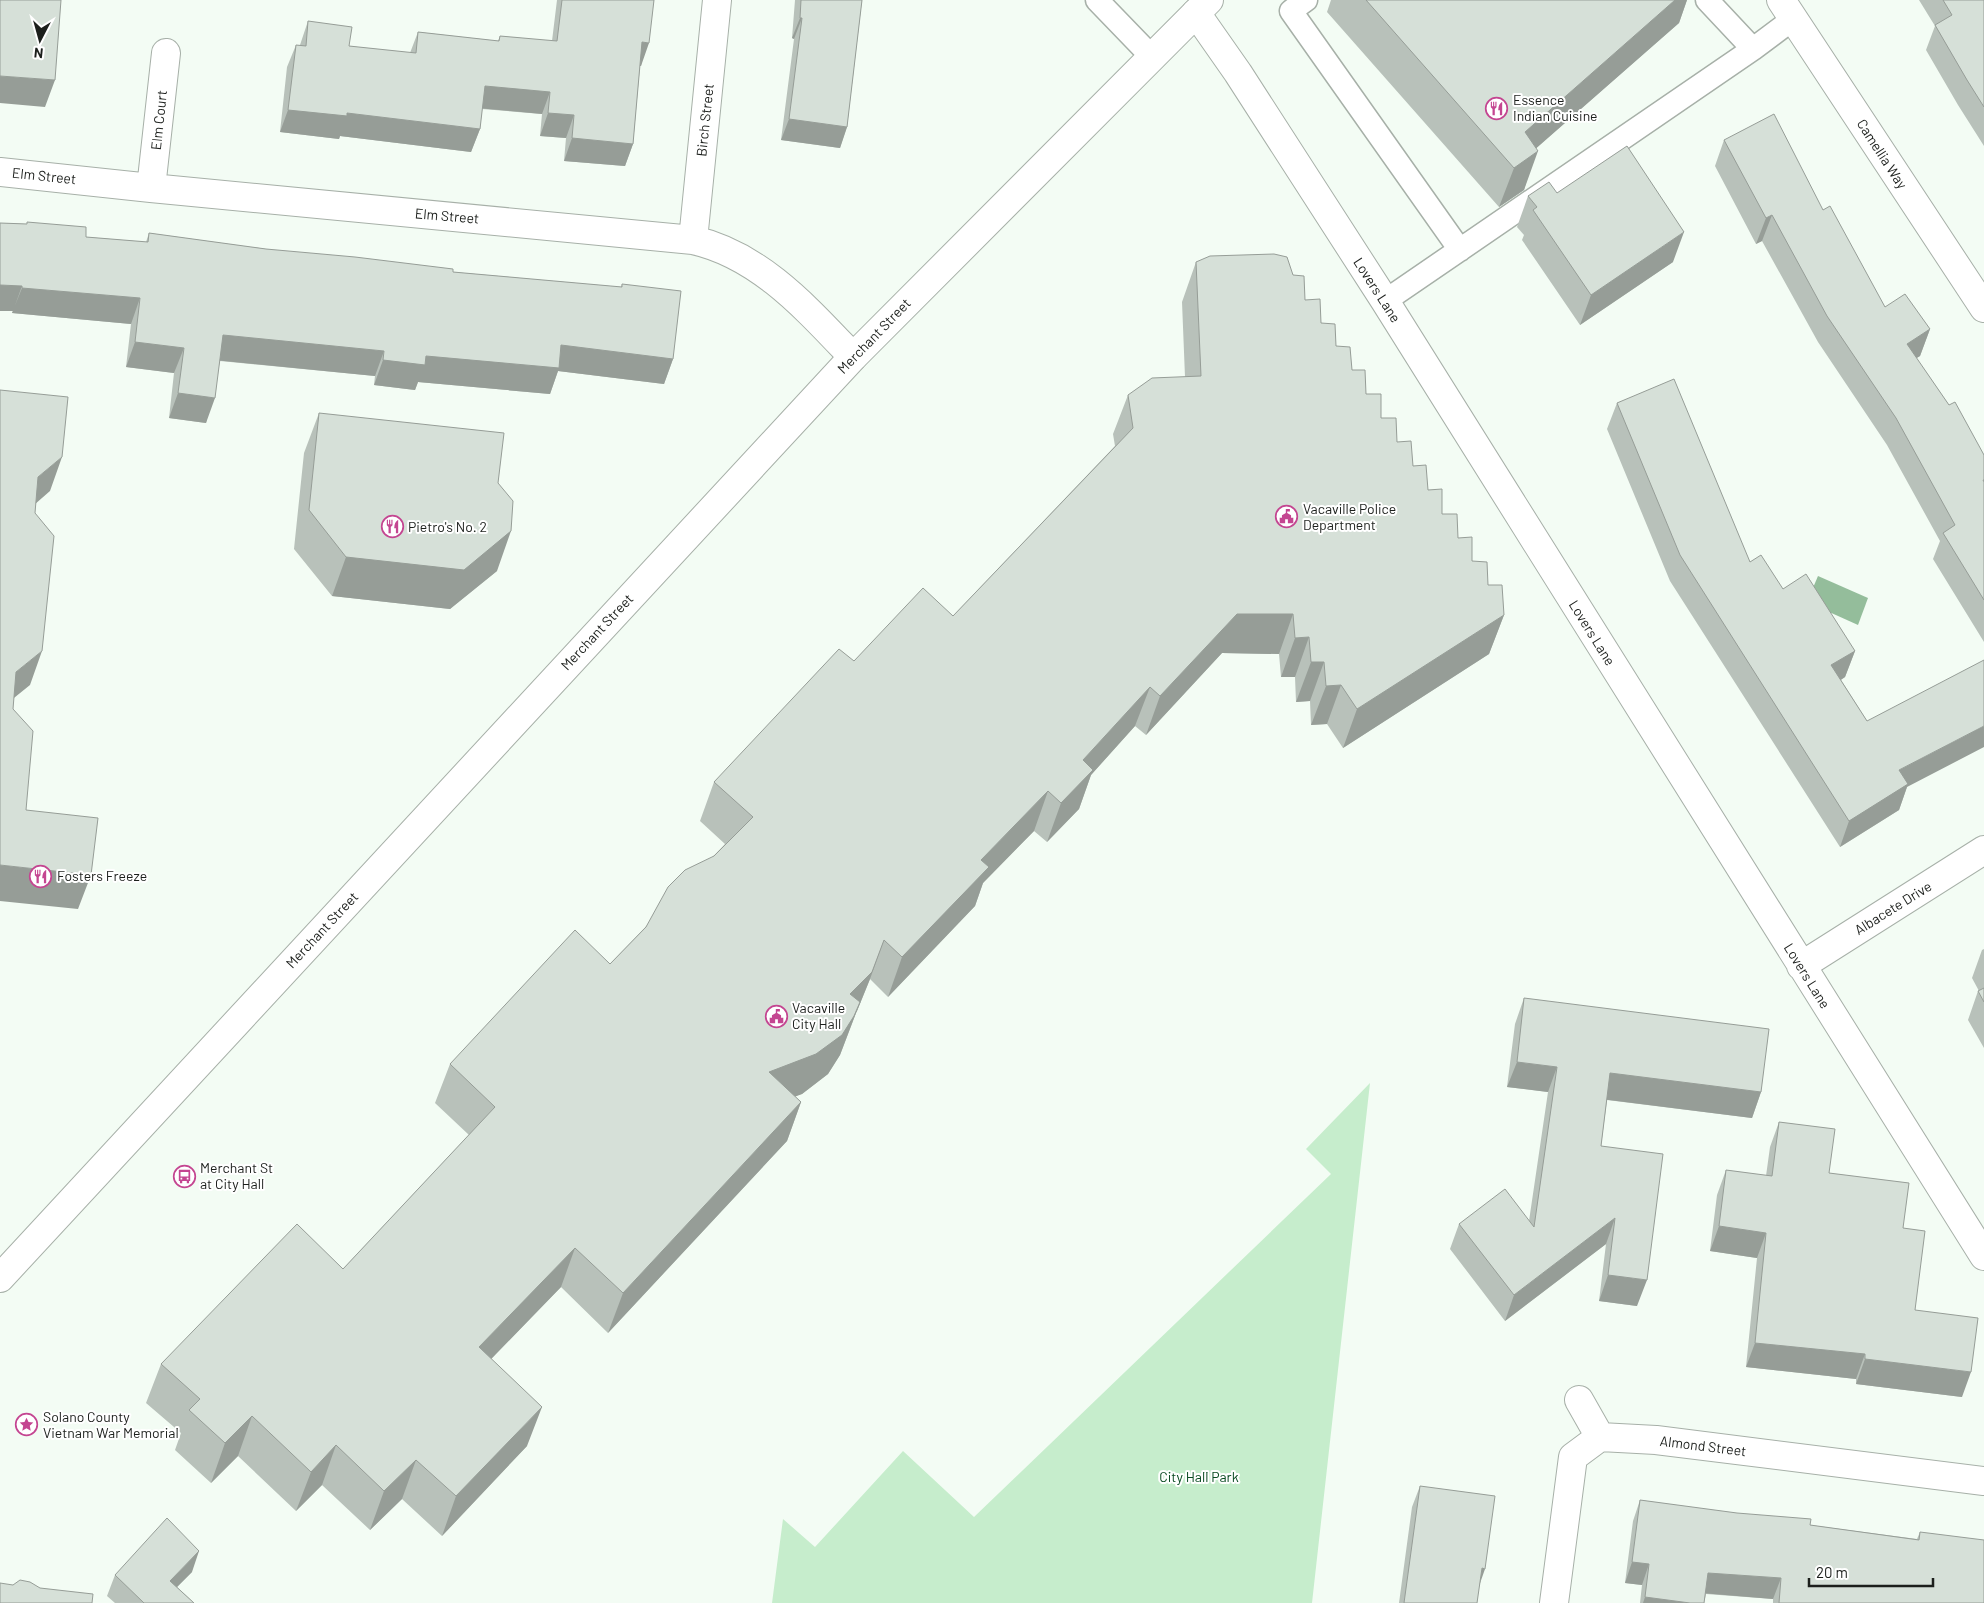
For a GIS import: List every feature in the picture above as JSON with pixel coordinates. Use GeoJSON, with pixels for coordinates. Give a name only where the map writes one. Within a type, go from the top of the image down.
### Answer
{"type":"FeatureCollection","features":[{"type":"Feature","properties":{"kind":"street","name":"Birch Street"},"geometry":{"type":"LineString","coordinates":[[693,240],[717,0]]}},
{"type":"Feature","properties":{"kind":"street","name":"Merchant Street"},"geometry":{"type":"LineString","coordinates":[[0,1278],[853,357],[1202,6]]}},
{"type":"Feature","properties":{"kind":"street","name":"Lovers Lane"},"geometry":{"type":"LineString","coordinates":[[1202,6],[1238,73],[1385,301],[1984,1256]]}},
{"type":"Feature","properties":{"kind":"street","name":"Camellia Way"},"geometry":{"type":"LineString","coordinates":[[1787,9],[1984,308]]}},
{"type":"Feature","properties":{"kind":"street","name":"Elm Court"},"geometry":{"type":"LineString","coordinates":[[152,188],[166,52]]}},
{"type":"Feature","properties":{"kind":"street","name":"Elm Street"},"geometry":{"type":"LineString","coordinates":[[0,172],[693,240],[722,248],[763,272],[800,303],[853,357]]}},
{"type":"Feature","properties":{"kind":"street","name":"Albacete Drive"},"geometry":{"type":"LineString","coordinates":[[1801,966],[1984,850]]}},
{"type":"Feature","properties":{"kind":"street"},"geometry":{"type":"LineString","coordinates":[[1554,1603],[1573,1458],[1600,1437],[1579,1400]]}},
{"type":"Feature","properties":{"kind":"street","name":"Almond Street"},"geometry":{"type":"LineString","coordinates":[[1600,1437],[1656,1440],[1984,1481]]}},
{"type":"Feature","properties":{"kind":"lane"},"geometry":{"type":"LineString","coordinates":[[1097,0],[1152,57]]}},
{"type":"Feature","properties":{"kind":"lane"},"geometry":{"type":"LineString","coordinates":[[1306,0],[1291,11],[1460,250]]}},
{"type":"Feature","properties":{"kind":"lane"},"geometry":{"type":"LineString","coordinates":[[1707,0],[1753,49]]}},
{"type":"Feature","properties":{"kind":"lane"},"geometry":{"type":"LineString","coordinates":[[1385,301],[1753,49],[1787,9]]}},
{"type":"Feature","properties":{"kind":"green space","name":"City Hall Park"},"geometry":{"type":"Polygon","coordinates":[[[1370,1083],[1312,1603],[772,1603],[783,1519],[815,1547],[903,1451],[974,1517],[1331,1174],[1306,1149],[1370,1083]]]}},
{"type":"Feature","properties":{"kind":"shaded area"},"geometry":{"type":"Polygon","coordinates":[[[1818,576],[1868,598],[1858,625],[1807,602],[1818,576]]]}},
{"type":"Feature","properties":{"kind":"building"},"geometry":{"type":"Polygon","coordinates":[[[0,0],[61,0],[55,80],[0,76],[0,0]]]}},
{"type":"Feature","properties":{"kind":"building"},"geometry":{"type":"Polygon","coordinates":[[[562,0],[654,0],[649,43],[642,42],[633,144],[572,138],[574,115],[548,113],[550,92],[485,86],[480,129],[347,113],[347,116],[288,110],[296,45],[306,46],[308,21],[352,27],[349,46],[416,53],[418,32],[499,41],[500,36],[557,41],[562,0]]]}},
{"type":"Feature","properties":{"kind":"building"},"geometry":{"type":"Polygon","coordinates":[[[801,0],[862,0],[847,127],[789,119],[802,18],[800,18],[801,0]]]}},
{"type":"Feature","properties":{"kind":"building","name":"Essence Indian Cuisine"},"geometry":{"type":"Polygon","coordinates":[[[1366,0],[1675,0],[1525,132],[1538,151],[1514,168],[1366,0]]]}},
{"type":"Feature","properties":{"kind":"building"},"geometry":{"type":"Polygon","coordinates":[[[1943,0],[1984,0],[1984,107],[1935,25],[1952,15],[1943,0]]]}},
{"type":"Feature","properties":{"kind":"building"},"geometry":{"type":"Polygon","coordinates":[[[1774,114],[1823,210],[1830,206],[1885,307],[1905,294],[1930,329],[1907,344],[1949,405],[1955,402],[1984,455],[1984,600],[1943,533],[1955,525],[1896,418],[1827,316],[1772,215],[1766,218],[1724,140],[1774,114]]]}},
{"type":"Feature","properties":{"kind":"building"},"geometry":{"type":"Polygon","coordinates":[[[1627,146],[1684,232],[1591,295],[1533,210],[1537,207],[1528,196],[1549,182],[1557,193],[1627,146]]]}},
{"type":"Feature","properties":{"kind":"building"},"geometry":{"type":"Polygon","coordinates":[[[27,222],[86,227],[86,237],[148,242],[149,233],[266,249],[355,257],[453,269],[453,272],[622,287],[622,284],[681,291],[673,359],[561,345],[559,368],[426,356],[425,365],[383,360],[384,351],[223,335],[215,398],[178,393],[184,348],[135,342],[140,298],[0,285],[0,223],[27,224],[27,222]]]}},
{"type":"Feature","properties":{"kind":"building","name":"Vacaville City Hall"},"geometry":{"type":"Polygon","coordinates":[[[1274,254],[1287,257],[1293,275],[1304,276],[1305,300],[1320,299],[1321,323],[1335,324],[1336,346],[1350,347],[1352,370],[1365,370],[1366,394],[1381,394],[1381,418],[1396,418],[1397,442],[1411,441],[1413,466],[1426,465],[1428,490],[1442,489],[1442,514],[1457,514],[1458,538],[1472,537],[1472,561],[1487,562],[1488,585],[1502,585],[1504,615],[1357,709],[1341,685],[1326,686],[1324,662],[1311,662],[1309,637],[1295,638],[1293,614],[1237,614],[1160,696],[1150,687],[1083,760],[1093,770],[1061,803],[1048,791],[981,860],[989,867],[902,957],[884,940],[872,972],[850,994],[860,1002],[842,1035],[816,1054],[769,1072],[801,1102],[623,1293],[575,1248],[479,1347],[542,1407],[456,1496],[416,1460],[384,1491],[336,1445],[311,1472],[252,1416],[225,1443],[189,1410],[200,1399],[161,1364],[297,1224],[343,1269],[495,1107],[450,1064],[575,930],[610,964],[646,927],[668,887],[685,870],[714,856],[753,817],[714,782],[839,649],[854,661],[923,588],[953,616],[1133,428],[1128,395],[1152,378],[1201,376],[1196,262],[1210,256],[1274,254]]]}},
{"type":"Feature","properties":{"kind":"building"},"geometry":{"type":"Polygon","coordinates":[[[1674,379],[1750,562],[1761,555],[1783,589],[1806,574],[1855,651],[1831,665],[1867,721],[1984,660],[1984,726],[1899,770],[1908,784],[1849,821],[1680,555],[1617,403],[1674,379]]]}},
{"type":"Feature","properties":{"kind":"building"},"geometry":{"type":"Polygon","coordinates":[[[0,390],[68,397],[62,457],[38,477],[35,513],[54,536],[42,651],[16,672],[13,709],[33,731],[26,810],[98,818],[91,875],[0,865],[0,390]]]}},
{"type":"Feature","properties":{"kind":"building","name":"Pietro's No. 2"},"geometry":{"type":"Polygon","coordinates":[[[319,413],[504,433],[498,483],[513,501],[511,531],[464,570],[346,557],[309,510],[319,413]]]}},
{"type":"Feature","properties":{"kind":"building"},"geometry":{"type":"Polygon","coordinates":[[[1984,988],[1984,1002],[1978,991],[1984,988]]]}},
{"type":"Feature","properties":{"kind":"building"},"geometry":{"type":"Polygon","coordinates":[[[1524,998],[1769,1029],[1761,1092],[1610,1073],[1601,1146],[1663,1154],[1647,1280],[1608,1275],[1615,1218],[1514,1295],[1459,1224],[1505,1189],[1534,1227],[1557,1067],[1517,1062],[1524,998]]]}},
{"type":"Feature","properties":{"kind":"building"},"geometry":{"type":"Polygon","coordinates":[[[1779,1122],[1835,1129],[1829,1173],[1909,1183],[1903,1228],[1925,1231],[1915,1310],[1978,1318],[1971,1372],[1865,1359],[1865,1354],[1755,1343],[1766,1233],[1719,1226],[1726,1170],[1772,1176],[1779,1122]]]}},
{"type":"Feature","properties":{"kind":"building"},"geometry":{"type":"Polygon","coordinates":[[[1420,1486],[1495,1496],[1485,1569],[1482,1568],[1477,1603],[1404,1603],[1420,1486]]]}},
{"type":"Feature","properties":{"kind":"building"},"geometry":{"type":"Polygon","coordinates":[[[1640,1500],[1737,1513],[1811,1519],[1810,1525],[1919,1540],[1920,1532],[1984,1540],[1984,1603],[1779,1603],[1781,1578],[1708,1573],[1704,1603],[1645,1597],[1649,1564],[1632,1562],[1640,1500]]]}},
{"type":"Feature","properties":{"kind":"building"},"geometry":{"type":"Polygon","coordinates":[[[167,1518],[199,1551],[170,1581],[194,1603],[144,1603],[115,1575],[167,1518]]]}},
{"type":"Feature","properties":{"kind":"building"},"geometry":{"type":"Polygon","coordinates":[[[20,1580],[30,1582],[40,1588],[93,1594],[92,1603],[0,1603],[0,1583],[13,1585],[20,1580]]]}},
{"type":"Feature","properties":{"kind":"place","name":"Essence Indian Cuisine"},"geometry":{"type":"Point","coordinates":[1497,108]}},
{"type":"Feature","properties":{"kind":"place","name":"Vacaville Police Department"},"geometry":{"type":"Point","coordinates":[1287,517]}},
{"type":"Feature","properties":{"kind":"place","name":"Pietro's No. 2"},"geometry":{"type":"Point","coordinates":[392,527]}},
{"type":"Feature","properties":{"kind":"place","name":"Fosters Freeze"},"geometry":{"type":"Point","coordinates":[41,876]}},
{"type":"Feature","properties":{"kind":"place","name":"Vacaville City Hall"},"geometry":{"type":"Point","coordinates":[776,1016]}},
{"type":"Feature","properties":{"kind":"place","name":"Merchant St at City Hall"},"geometry":{"type":"Point","coordinates":[184,1176]}},
{"type":"Feature","properties":{"kind":"place","name":"Solano County Vietnam War Memorial"},"geometry":{"type":"Point","coordinates":[27,1425]}}]}
